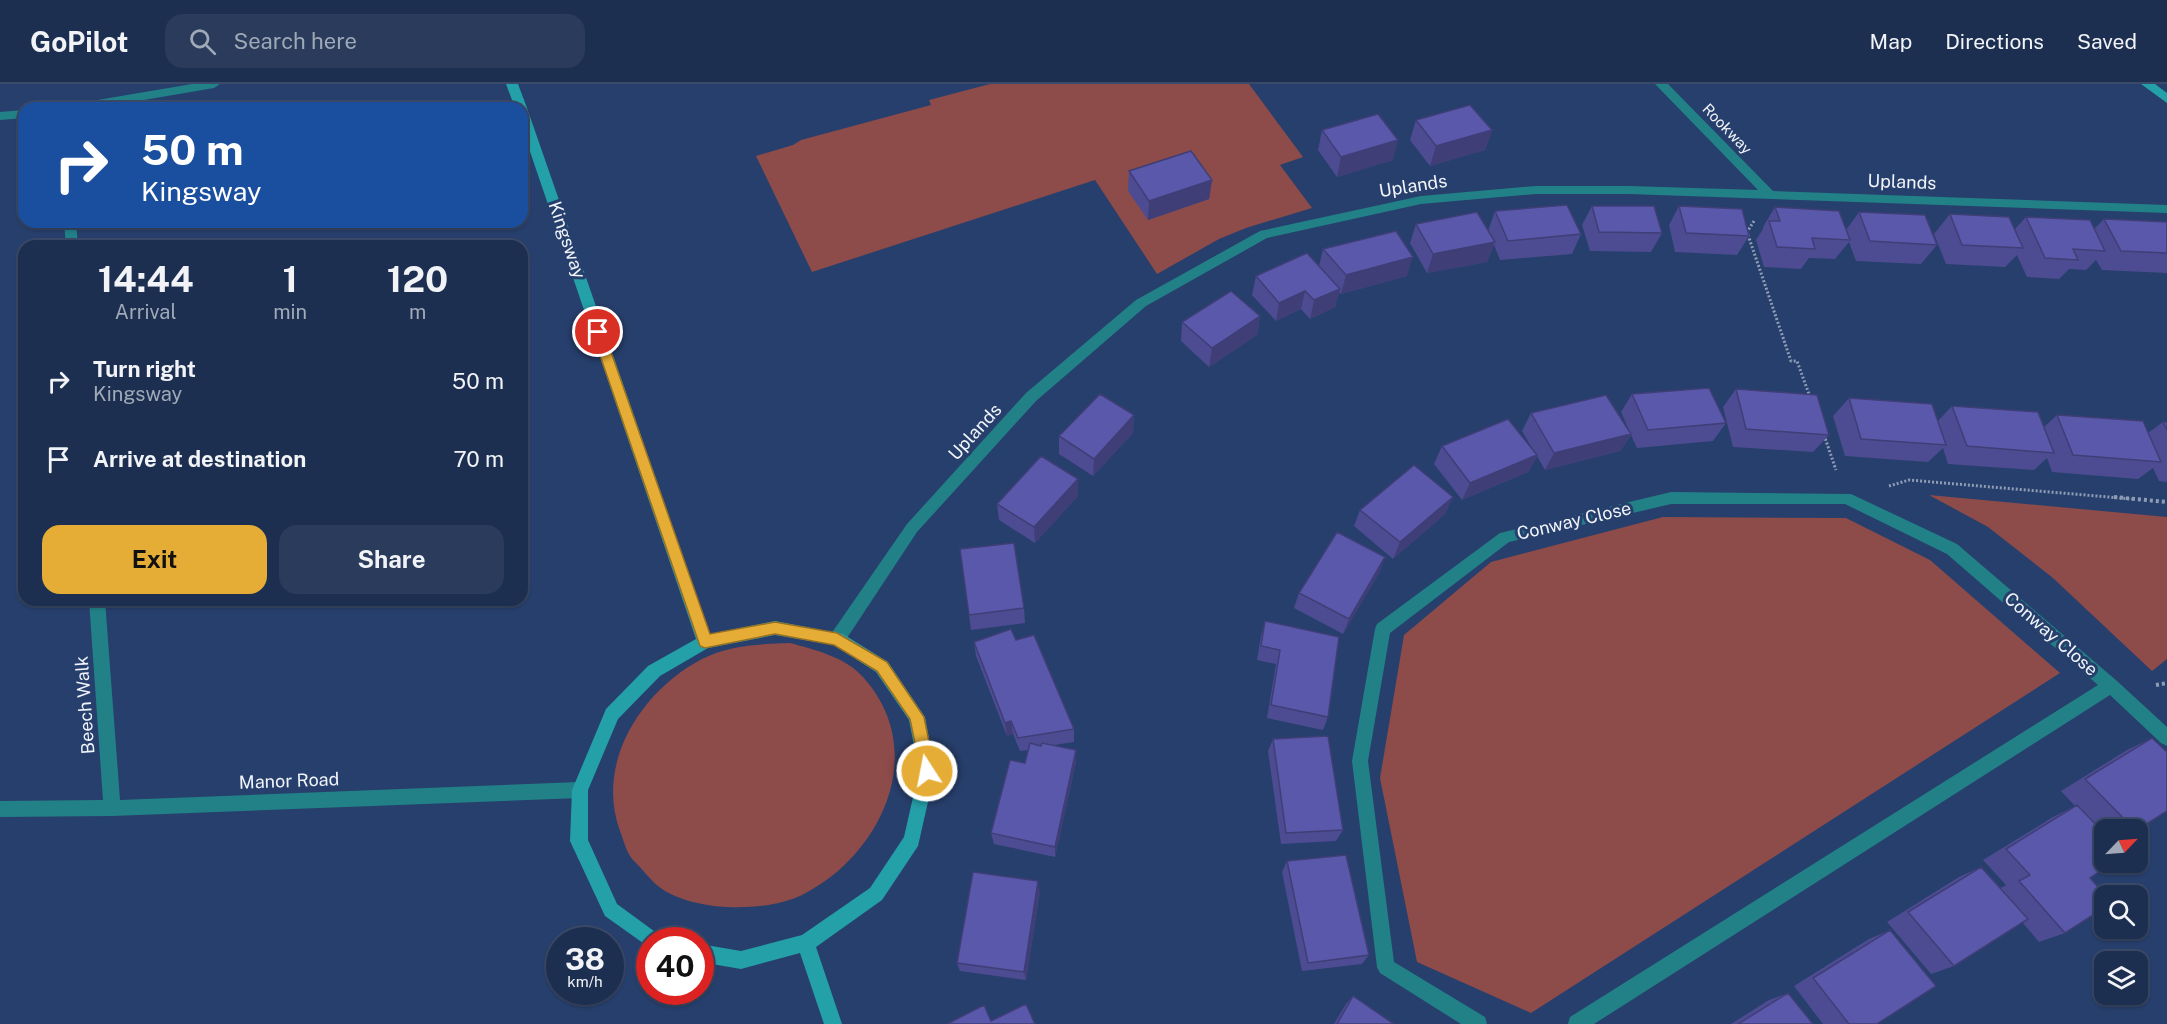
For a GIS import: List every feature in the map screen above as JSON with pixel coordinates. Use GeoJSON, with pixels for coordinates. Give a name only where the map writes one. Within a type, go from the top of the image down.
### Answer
{"type":"FeatureCollection","features":[{"type":"Feature","properties":{"kind":"street"},"geometry":{"type":"LineString","coordinates":[[109,102],[214,84]]}},
{"type":"Feature","properties":{"kind":"street","name":"Kingsway"},"geometry":{"type":"LineString","coordinates":[[513,84],[519,102]]}},
{"type":"Feature","properties":{"kind":"street","name":"Rookway"},"geometry":{"type":"LineString","coordinates":[[1661,84],[1771,196]]}},
{"type":"Feature","properties":{"kind":"street"},"geometry":{"type":"LineString","coordinates":[[2147,84],[2167,99]]}},
{"type":"Feature","properties":{"kind":"street"},"geometry":{"type":"LineString","coordinates":[[0,116],[18,114]]}},
{"type":"Feature","properties":{"kind":"street","name":"Kingsway"},"geometry":{"type":"LineString","coordinates":[[528,130],[705,642]]}},
{"type":"Feature","properties":{"kind":"street","name":"Uplands"},"geometry":{"type":"LineString","coordinates":[[837,639],[912,528],[1031,398],[1141,303],[1264,234],[1421,200],[1536,190],[1629,190],[2167,209]]}},
{"type":"Feature","properties":{"kind":"street","name":"Conway Close"},"geometry":{"type":"LineString","coordinates":[[1478,1024],[1386,967],[1360,760],[1383,629],[1505,537],[1671,498],[1846,498],[1952,549],[2111,686],[2167,738]]}},
{"type":"Feature","properties":{"kind":"street","name":"Beech Walk"},"geometry":{"type":"LineString","coordinates":[[97,606],[112,808]]}},
{"type":"Feature","properties":{"kind":"street"},"geometry":{"type":"LineString","coordinates":[[636,928],[611,910],[579,841],[580,790],[612,714],[654,670],[705,642],[775,628],[837,639],[882,667],[917,717],[927,771],[912,840],[876,894],[806,943],[741,960],[714,955]]}},
{"type":"Feature","properties":{"kind":"street","name":"Conway Close"},"geometry":{"type":"LineString","coordinates":[[1577,1024],[2111,686]]}},
{"type":"Feature","properties":{"kind":"street","name":"Manor Road"},"geometry":{"type":"LineString","coordinates":[[0,809],[112,808],[580,790]]}},
{"type":"Feature","properties":{"kind":"street"},"geometry":{"type":"LineString","coordinates":[[806,943],[833,1024]]}},
{"type":"Feature","properties":{"kind":"path"},"geometry":{"type":"LineString","coordinates":[[1771,196],[1747,232],[1791,361],[1797,361],[1812,403]]}},
{"type":"Feature","properties":{"kind":"path"},"geometry":{"type":"LineString","coordinates":[[1823,435],[1846,498],[1909,480],[2167,502]]}},
{"type":"Feature","properties":{"kind":"shaded area"},"geometry":{"type":"Polygon","coordinates":[[[990,84],[1249,84],[1303,157],[1280,165],[1312,208],[1246,228],[1219,239],[1157,274],[1095,180],[812,272],[756,156],[793,145],[801,140],[931,105],[929,100],[990,84]]]}},
{"type":"Feature","properties":{"kind":"shaded area"},"geometry":{"type":"Polygon","coordinates":[[[1929,495],[2167,517],[2167,659],[2152,671],[2053,578],[1988,527],[1929,495]]]}},
{"type":"Feature","properties":{"kind":"shaded area"},"geometry":{"type":"Polygon","coordinates":[[[1663,517],[1846,518],[1930,560],[2060,673],[1531,1013],[1417,962],[1380,778],[1404,635],[1491,562],[1663,517]]]}},
{"type":"Feature","properties":{"kind":"shaded area"},"geometry":{"type":"Polygon","coordinates":[[[790,643],[830,655],[848,664],[863,677],[883,706],[893,737],[894,768],[888,799],[874,828],[855,854],[830,877],[802,895],[784,902],[746,907],[700,904],[682,899],[655,883],[633,860],[627,850],[614,805],[614,780],[619,755],[629,732],[643,710],[660,690],[680,673],[712,654],[734,648],[790,643]]]}},
{"type":"Feature","properties":{"kind":"building"},"geometry":{"type":"Polygon","coordinates":[[[1470,105],[1492,130],[1436,146],[1416,120],[1470,105]]]}},
{"type":"Feature","properties":{"kind":"building"},"geometry":{"type":"Polygon","coordinates":[[[1378,114],[1398,140],[1341,157],[1322,130],[1378,114]]]}},
{"type":"Feature","properties":{"kind":"building"},"geometry":{"type":"Polygon","coordinates":[[[1191,151],[1212,180],[1149,201],[1129,171],[1191,151]]]}},
{"type":"Feature","properties":{"kind":"building"},"geometry":{"type":"Polygon","coordinates":[[[1567,205],[1581,234],[1508,241],[1495,211],[1567,205]]]}},
{"type":"Feature","properties":{"kind":"building"},"geometry":{"type":"Polygon","coordinates":[[[1592,206],[1654,206],[1662,233],[1599,232],[1592,206]]]}},
{"type":"Feature","properties":{"kind":"building"},"geometry":{"type":"Polygon","coordinates":[[[1679,206],[1742,209],[1749,236],[1686,233],[1679,206]]]}},
{"type":"Feature","properties":{"kind":"building"},"geometry":{"type":"Polygon","coordinates":[[[1775,207],[1839,211],[1850,240],[1812,238],[1815,249],[1777,247],[1769,221],[1780,221],[1775,207]]]}},
{"type":"Feature","properties":{"kind":"building"},"geometry":{"type":"Polygon","coordinates":[[[1477,212],[1495,242],[1433,254],[1416,224],[1477,212]]]}},
{"type":"Feature","properties":{"kind":"building"},"geometry":{"type":"Polygon","coordinates":[[[1859,212],[1925,215],[1937,245],[1870,241],[1859,212]]]}},
{"type":"Feature","properties":{"kind":"building"},"geometry":{"type":"Polygon","coordinates":[[[1950,214],[2009,217],[2023,248],[1962,245],[1950,214]]]}},
{"type":"Feature","properties":{"kind":"building"},"geometry":{"type":"Polygon","coordinates":[[[2026,217],[2090,220],[2105,251],[2073,249],[2078,260],[2045,258],[2026,217]]]}},
{"type":"Feature","properties":{"kind":"building"},"geometry":{"type":"Polygon","coordinates":[[[2104,219],[2167,222],[2167,253],[2121,251],[2104,219]]]}},
{"type":"Feature","properties":{"kind":"building"},"geometry":{"type":"Polygon","coordinates":[[[1396,231],[1413,257],[1346,275],[1323,249],[1396,231]]]}},
{"type":"Feature","properties":{"kind":"building"},"geometry":{"type":"Polygon","coordinates":[[[1307,253],[1340,289],[1314,300],[1305,291],[1279,303],[1256,276],[1307,253]]]}},
{"type":"Feature","properties":{"kind":"building"},"geometry":{"type":"Polygon","coordinates":[[[1231,291],[1260,316],[1212,348],[1182,322],[1231,291]]]}},
{"type":"Feature","properties":{"kind":"building"},"geometry":{"type":"Polygon","coordinates":[[[1709,388],[1726,423],[1648,430],[1632,394],[1709,388]]]}},
{"type":"Feature","properties":{"kind":"building"},"geometry":{"type":"Polygon","coordinates":[[[1736,389],[1817,395],[1829,435],[1746,429],[1736,389]]]}},
{"type":"Feature","properties":{"kind":"building"},"geometry":{"type":"Polygon","coordinates":[[[1100,394],[1134,415],[1094,459],[1059,436],[1100,394]]]}},
{"type":"Feature","properties":{"kind":"building"},"geometry":{"type":"Polygon","coordinates":[[[1606,395],[1631,434],[1554,453],[1531,413],[1606,395]]]}},
{"type":"Feature","properties":{"kind":"building"},"geometry":{"type":"Polygon","coordinates":[[[1849,398],[1932,404],[1946,445],[1861,439],[1849,398]]]}},
{"type":"Feature","properties":{"kind":"building"},"geometry":{"type":"Polygon","coordinates":[[[1952,406],[2038,412],[2054,453],[1967,446],[1952,406]]]}},
{"type":"Feature","properties":{"kind":"building"},"geometry":{"type":"Polygon","coordinates":[[[2057,415],[2143,421],[2161,462],[2073,455],[2057,415]]]}},
{"type":"Feature","properties":{"kind":"building"},"geometry":{"type":"Polygon","coordinates":[[[1508,419],[1537,455],[1470,483],[1442,446],[1508,419]]]}},
{"type":"Feature","properties":{"kind":"building"},"geometry":{"type":"Polygon","coordinates":[[[1041,456],[1078,479],[1034,527],[997,504],[1041,456]]]}},
{"type":"Feature","properties":{"kind":"building"},"geometry":{"type":"Polygon","coordinates":[[[1414,465],[1453,497],[1400,542],[1360,510],[1414,465]]]}},
{"type":"Feature","properties":{"kind":"building"},"geometry":{"type":"Polygon","coordinates":[[[1337,532],[1385,557],[1349,619],[1299,593],[1337,532]]]}},
{"type":"Feature","properties":{"kind":"building"},"geometry":{"type":"Polygon","coordinates":[[[1014,543],[1024,608],[969,615],[960,549],[1014,543]]]}},
{"type":"Feature","properties":{"kind":"building"},"geometry":{"type":"Polygon","coordinates":[[[1265,621],[1339,637],[1328,717],[1271,705],[1280,650],[1261,646],[1265,621]]]}},
{"type":"Feature","properties":{"kind":"building"},"geometry":{"type":"Polygon","coordinates":[[[1011,629],[1016,640],[1034,635],[1074,729],[1018,738],[1011,721],[1005,723],[974,642],[1011,629]]]}},
{"type":"Feature","properties":{"kind":"building"},"geometry":{"type":"Polygon","coordinates":[[[1328,736],[1343,830],[1286,833],[1273,739],[1328,736]]]}},
{"type":"Feature","properties":{"kind":"building"},"geometry":{"type":"Polygon","coordinates":[[[2152,738],[2167,752],[2167,811],[2148,823],[2148,819],[2124,819],[2085,779],[2152,738]]]}},
{"type":"Feature","properties":{"kind":"building"},"geometry":{"type":"Polygon","coordinates":[[[1030,743],[1041,746],[1042,743],[1076,750],[1055,847],[991,833],[1010,760],[1025,763],[1030,743]]]}},
{"type":"Feature","properties":{"kind":"building"},"geometry":{"type":"Polygon","coordinates":[[[2077,805],[2094,823],[2094,873],[2098,873],[2090,878],[2096,885],[2094,885],[2094,914],[2065,933],[2019,881],[2030,875],[2006,849],[2077,805]]]}},
{"type":"Feature","properties":{"kind":"building"},"geometry":{"type":"Polygon","coordinates":[[[1346,855],[1369,955],[1308,963],[1287,861],[1346,855]]]}},
{"type":"Feature","properties":{"kind":"building"},"geometry":{"type":"Polygon","coordinates":[[[1981,867],[2028,919],[1954,966],[1908,912],[1981,867]]]}},
{"type":"Feature","properties":{"kind":"building"},"geometry":{"type":"Polygon","coordinates":[[[973,872],[1038,881],[1024,972],[957,963],[973,872]]]}},
{"type":"Feature","properties":{"kind":"building"},"geometry":{"type":"Polygon","coordinates":[[[1890,930],[1936,986],[1877,1024],[1849,1024],[1813,978],[1890,930]]]}},
{"type":"Feature","properties":{"kind":"building"},"geometry":{"type":"Polygon","coordinates":[[[1788,993],[1813,1024],[1738,1024],[1788,993]]]}},
{"type":"Feature","properties":{"kind":"building"},"geometry":{"type":"Polygon","coordinates":[[[1353,996],[1394,1024],[1337,1024],[1353,996]]]}},
{"type":"Feature","properties":{"kind":"building"},"geometry":{"type":"Polygon","coordinates":[[[1026,1004],[1035,1024],[947,1024],[984,1005],[991,1021],[1026,1004]]]}},
{"type":"Feature","properties":{"kind":"route"},"geometry":{"type":"LineString","coordinates":[[598,332],[705,642],[718,637],[775,628],[837,639],[882,667],[917,717],[927,771]]}}]}
